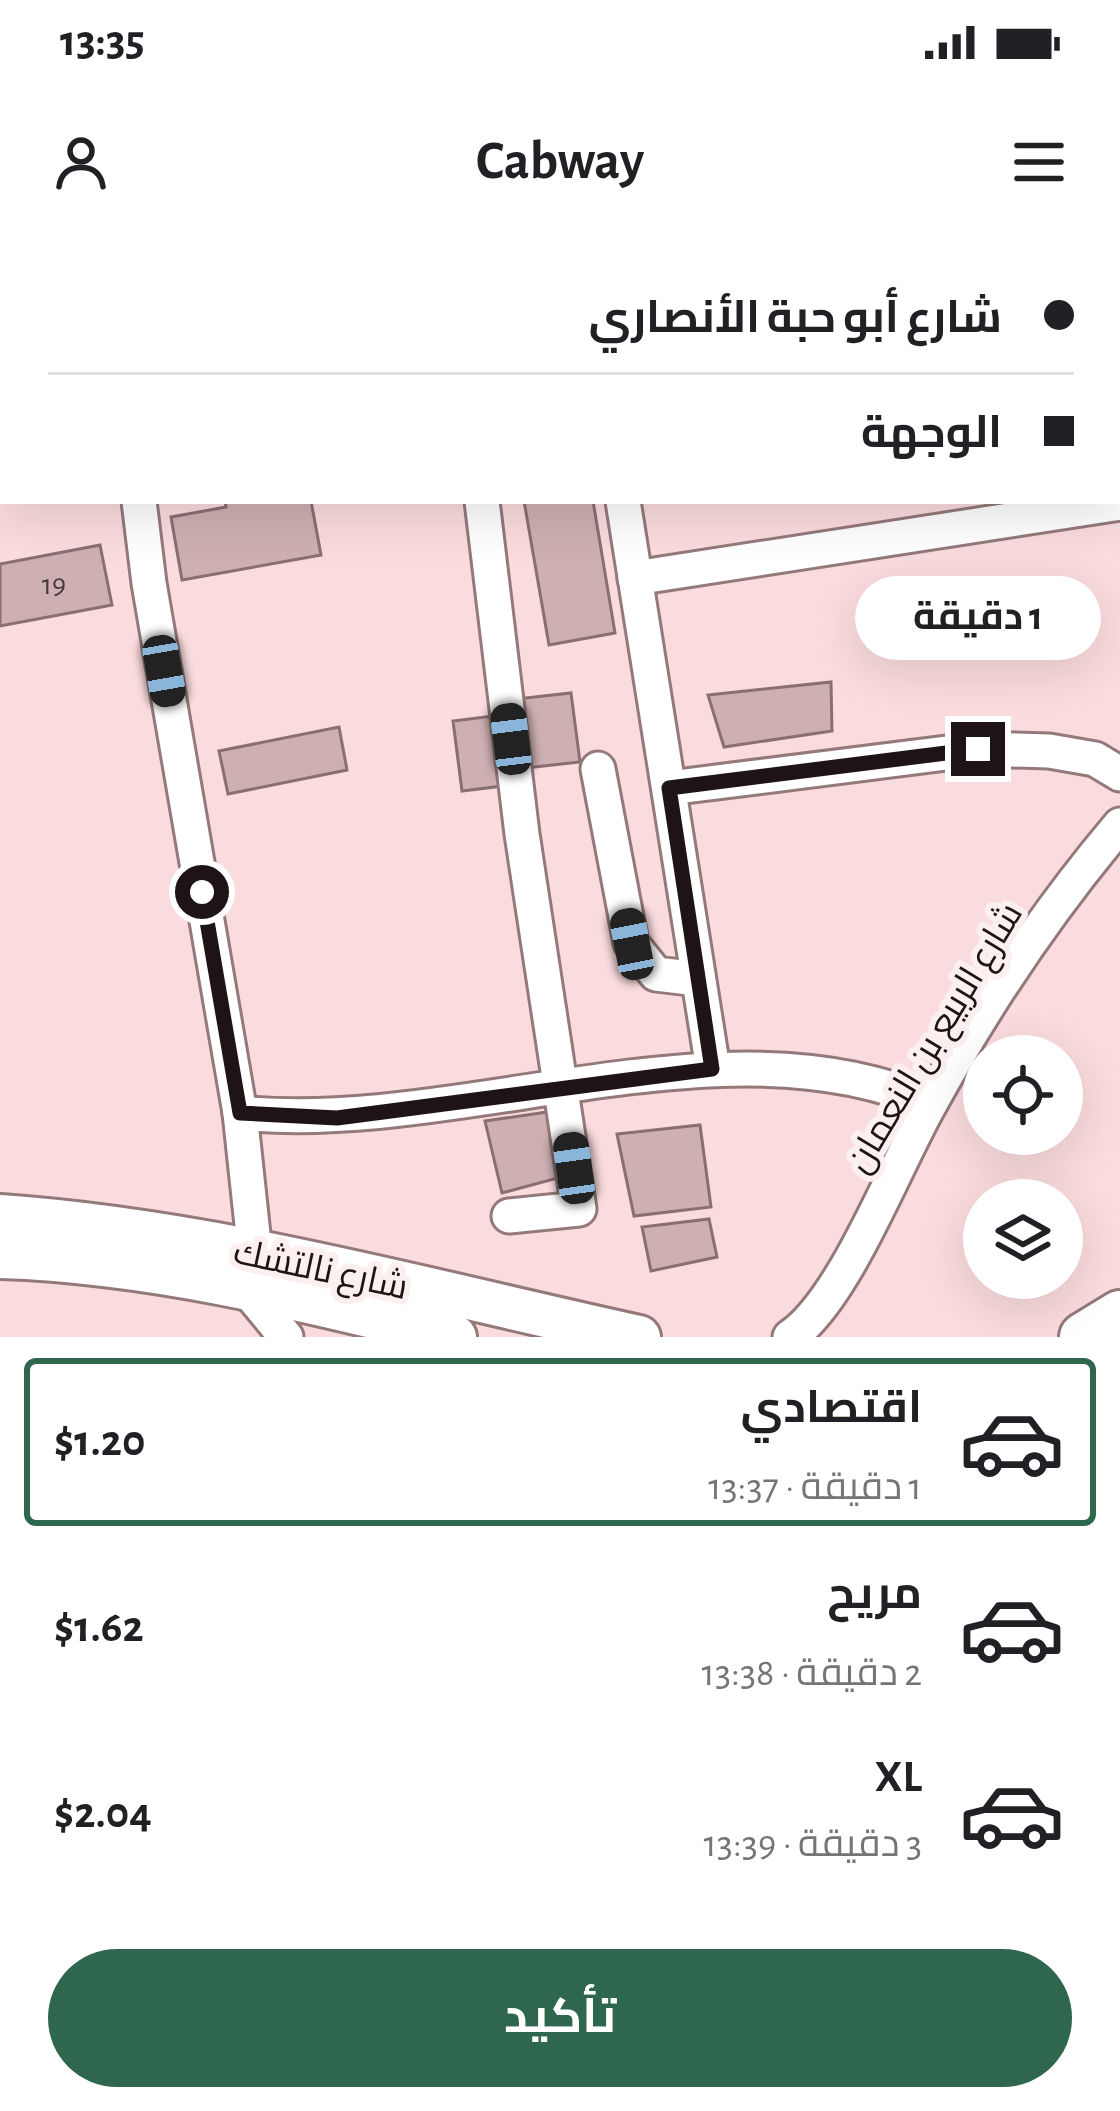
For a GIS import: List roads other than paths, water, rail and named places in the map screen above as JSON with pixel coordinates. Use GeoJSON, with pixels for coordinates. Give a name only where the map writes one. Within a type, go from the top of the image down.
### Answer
{"type":"FeatureCollection","features":[{"type":"Feature","properties":{"kind":"highway"},"geometry":{"type":"LineString","coordinates":[[1084,1337],[1120,1315]]}},
{"type":"Feature","properties":{"kind":"main road","name":"شارع نالتشك"},"geometry":{"type":"LineString","coordinates":[[0,1216],[70,1221],[249,1269],[455,1337]]}},
{"type":"Feature","properties":{"kind":"main road","name":"شارع نالتشك"},"geometry":{"type":"LineString","coordinates":[[0,1257],[249,1269],[639,1337]]}},
{"type":"Feature","properties":{"kind":"street"},"geometry":{"type":"LineString","coordinates":[[146,504],[149,583],[240,1113],[249,1269],[286,1337]]}},
{"type":"Feature","properties":{"kind":"street"},"geometry":{"type":"LineString","coordinates":[[482,504],[522,834],[579,1209],[509,1216]]}},
{"type":"Feature","properties":{"kind":"street"},"geometry":{"type":"LineString","coordinates":[[623,504],[712,1069]]}},
{"type":"Feature","properties":{"kind":"street"},"geometry":{"type":"LineString","coordinates":[[635,578],[1107,504]]}},
{"type":"Feature","properties":{"kind":"street"},"geometry":{"type":"LineString","coordinates":[[669,788],[978,749],[1095,759],[1120,775]]}},
{"type":"Feature","properties":{"kind":"street"},"geometry":{"type":"LineString","coordinates":[[598,769],[632,944],[656,974],[698,979]]}},
{"type":"Feature","properties":{"kind":"street","name":"شارع الربيع بن النعمان"},"geometry":{"type":"LineString","coordinates":[[790,1337],[828,1300],[930,1103],[1011,972],[1087,863],[1120,825]]}},
{"type":"Feature","properties":{"kind":"street"},"geometry":{"type":"LineString","coordinates":[[240,1113],[337,1118],[712,1069],[822,1072],[898,1089],[930,1103]]}},
{"type":"Feature","properties":{"kind":"street","name":"شارع الربيع بن النعمان"},"geometry":{"type":"LineString","coordinates":[[828,1300],[829,1337]]}}]}
